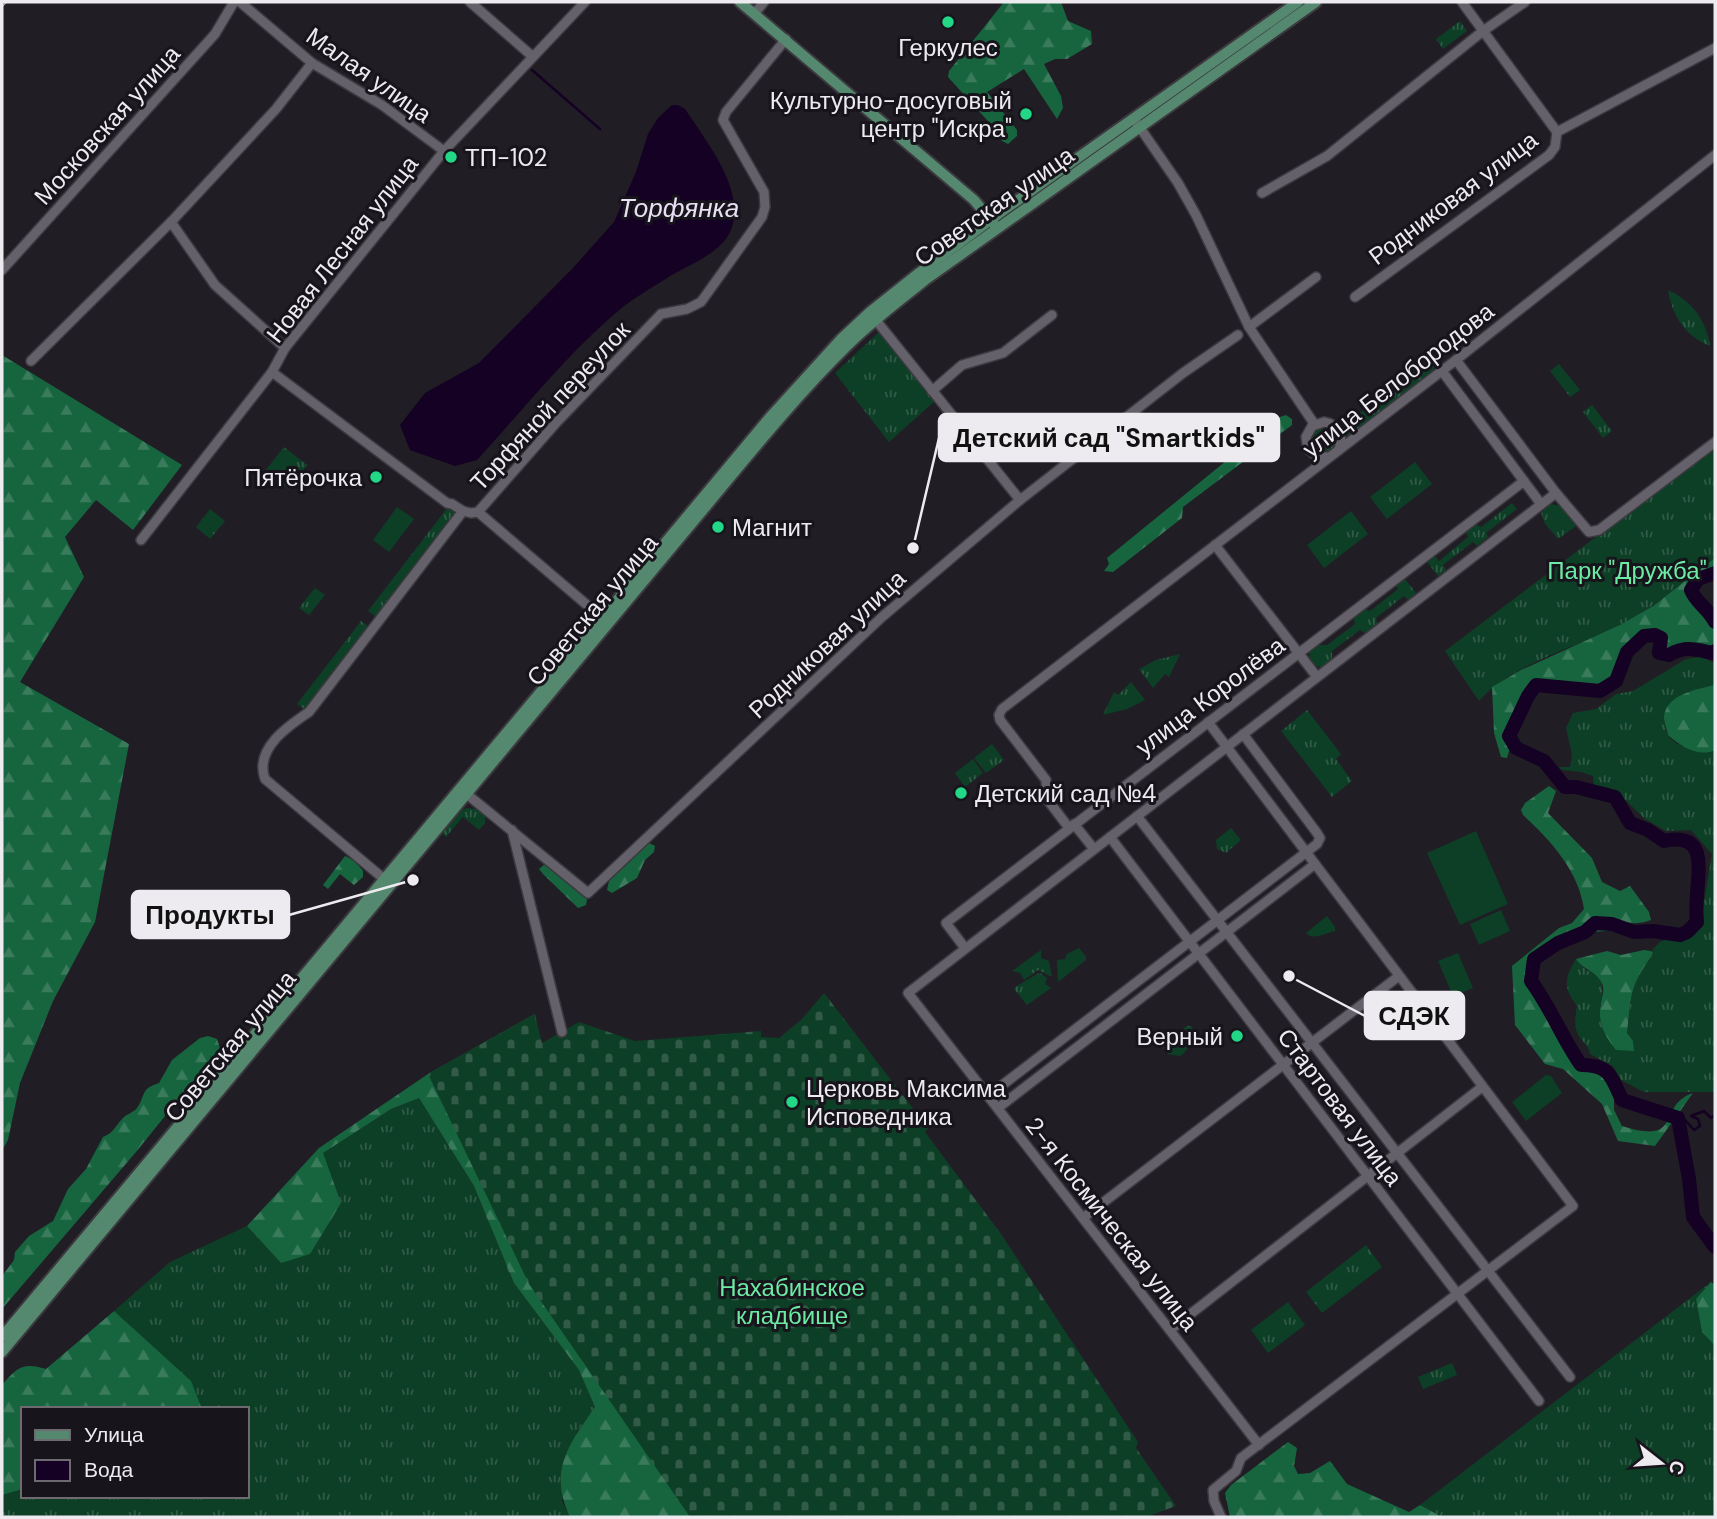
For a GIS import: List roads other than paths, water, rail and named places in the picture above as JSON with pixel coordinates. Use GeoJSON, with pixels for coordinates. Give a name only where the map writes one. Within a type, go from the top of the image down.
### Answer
{"type":"FeatureCollection","features":[{"type":"Feature","properties":{"kind":"main road"},"geometry":{"type":"LineString","coordinates":[[740,2],[974,200],[994,224]]}},
{"type":"Feature","properties":{"kind":"main road","name":"Советская улица"},"geometry":{"type":"LineString","coordinates":[[2,1352],[771,416],[841,339],[870,312],[1136,123],[1298,2]]}},
{"type":"Feature","properties":{"kind":"main road","name":"Советская улица"},"geometry":{"type":"LineString","coordinates":[[1136,123],[1316,2]]}},
{"type":"Feature","properties":{"kind":"main road","name":"Советская улица"},"geometry":{"type":"LineString","coordinates":[[605,621],[780,419],[848,345],[875,319],[994,224]]}},
{"type":"Feature","properties":{"kind":"main road","name":"Советская улица"},"geometry":{"type":"LineString","coordinates":[[2,1337],[384,878],[463,791]]}},
{"type":"Feature","properties":{"kind":"street","name":"Московская улица"},"geometry":{"type":"LineString","coordinates":[[2,270],[215,34],[234,2]]}},
{"type":"Feature","properties":{"kind":"street","name":"Малая улица"},"geometry":{"type":"LineString","coordinates":[[240,2],[312,63],[382,105],[444,151]]}},
{"type":"Feature","properties":{"kind":"street"},"geometry":{"type":"LineString","coordinates":[[470,2],[532,56]]}},
{"type":"Feature","properties":{"kind":"street","name":"Новая Лесная улица"},"geometry":{"type":"LineString","coordinates":[[141,540],[272,372],[285,348],[444,151],[585,2]]}},
{"type":"Feature","properties":{"kind":"street"},"geometry":{"type":"LineString","coordinates":[[755,13],[764,2]]}},
{"type":"Feature","properties":{"kind":"street"},"geometry":{"type":"LineString","coordinates":[[1462,2],[1556,132]]}},
{"type":"Feature","properties":{"kind":"street"},"geometry":{"type":"LineString","coordinates":[[1262,193],[1327,156],[1483,32],[1525,2]]}},
{"type":"Feature","properties":{"kind":"street","name":"Торфяной переулок"},"geometry":{"type":"LineString","coordinates":[[384,878],[265,779],[265,756],[271,743],[285,727],[309,712],[463,511],[478,512],[556,423],[661,314],[687,310],[701,302],[762,217],[765,207],[764,192],[723,121],[726,112],[786,39]]}},
{"type":"Feature","properties":{"kind":"street","name":"Родниковая улица"},"geometry":{"type":"LineString","coordinates":[[1355,297],[1549,155],[1555,147],[1556,132],[1715,48]]}},
{"type":"Feature","properties":{"kind":"street"},"geometry":{"type":"LineString","coordinates":[[32,361],[171,222],[276,109],[312,63]]}},
{"type":"Feature","properties":{"kind":"street"},"geometry":{"type":"LineString","coordinates":[[1136,123],[1178,183],[1196,215],[1249,327],[1315,425]]}},
{"type":"Feature","properties":{"kind":"street","name":"улица Белобородова"},"geometry":{"type":"LineString","coordinates":[[1072,826],[1047,799],[1046,780],[1000,720],[1002,709],[1442,371],[1715,155]]}},
{"type":"Feature","properties":{"kind":"street"},"geometry":{"type":"LineString","coordinates":[[171,222],[215,285],[285,348]]}},
{"type":"Feature","properties":{"kind":"street"},"geometry":{"type":"LineString","coordinates":[[1249,327],[1316,276]]}},
{"type":"Feature","properties":{"kind":"street"},"geometry":{"type":"LineString","coordinates":[[932,391],[962,365],[1003,354],[1052,315]]}},
{"type":"Feature","properties":{"kind":"street"},"geometry":{"type":"LineString","coordinates":[[875,319],[1020,500]]}},
{"type":"Feature","properties":{"kind":"street","name":"Родниковая улица"},"geometry":{"type":"LineString","coordinates":[[512,830],[588,893],[882,617],[1020,500],[1182,373],[1238,335]]}},
{"type":"Feature","properties":{"kind":"street"},"geometry":{"type":"LineString","coordinates":[[1456,360],[1556,493],[1589,532],[1599,530],[1715,442]]}},
{"type":"Feature","properties":{"kind":"street"},"geometry":{"type":"LineString","coordinates":[[1442,371],[1541,504]]}},
{"type":"Feature","properties":{"kind":"street","name":"Новая Лесная улица"},"geometry":{"type":"LineString","coordinates":[[272,372],[447,503],[463,511]]}},
{"type":"Feature","properties":{"kind":"street"},"geometry":{"type":"LineString","coordinates":[[1330,457],[1318,457],[1308,449],[1306,437],[1315,425],[1327,422],[1337,428],[1341,439],[1338,450]]}},
{"type":"Feature","properties":{"kind":"street","name":"улица Королёва"},"geometry":{"type":"LineString","coordinates":[[965,948],[946,923],[1524,481]]}},
{"type":"Feature","properties":{"kind":"street","name":"улица Королёва"},"geometry":{"type":"LineString","coordinates":[[908,992],[1556,493]]}},
{"type":"Feature","properties":{"kind":"street"},"geometry":{"type":"LineString","coordinates":[[478,512],[605,621]]}},
{"type":"Feature","properties":{"kind":"street"},"geometry":{"type":"LineString","coordinates":[[1214,545],[1317,677]]}},
{"type":"Feature","properties":{"kind":"street"},"geometry":{"type":"LineString","coordinates":[[1208,722],[1573,1206],[1241,1458],[1236,1471],[1213,1490],[1214,1501],[1221,1517]]}},
{"type":"Feature","properties":{"kind":"street"},"geometry":{"type":"LineString","coordinates":[[988,1096],[1317,844],[1320,838],[1317,833],[1243,734]]}},
{"type":"Feature","properties":{"kind":"street"},"geometry":{"type":"LineString","coordinates":[[463,791],[512,830],[562,1032]]}},
{"type":"Feature","properties":{"kind":"street","name":"Стартовая улица"},"geometry":{"type":"LineString","coordinates":[[1137,816],[1570,1377]]}},
{"type":"Feature","properties":{"kind":"street"},"geometry":{"type":"LineString","coordinates":[[1072,826],[1094,849]]}},
{"type":"Feature","properties":{"kind":"street","name":"Стартовая улица"},"geometry":{"type":"LineString","coordinates":[[1110,837],[1539,1401]]}},
{"type":"Feature","properties":{"kind":"street"},"geometry":{"type":"LineString","coordinates":[[998,1108],[1315,864]]}},
{"type":"Feature","properties":{"kind":"street"},"geometry":{"type":"LineString","coordinates":[[1083,1218],[1399,976]]}},
{"type":"Feature","properties":{"kind":"street","name":"2-я Космическая улица"},"geometry":{"type":"LineString","coordinates":[[908,992],[1259,1445]]}},
{"type":"Feature","properties":{"kind":"street"},"geometry":{"type":"LineString","coordinates":[[1170,1330],[1482,1087]]}},
{"type":"Feature","properties":{"kind":"water","name":"Торфянка"},"geometry":{"type":"Polygon","coordinates":[[[672,105],[685,109],[714,152],[730,186],[734,219],[723,242],[708,255],[633,299],[604,323],[566,360],[477,460],[455,466],[410,450],[400,425],[425,393],[479,363],[572,269],[614,222],[636,172],[648,134],[658,118],[672,105]]]}},
{"type":"Feature","properties":{"kind":"waterway"},"geometry":{"type":"LineString","coordinates":[[532,70],[600,129]]}},
{"type":"Feature","properties":{"kind":"waterway"},"geometry":{"type":"LineString","coordinates":[[1715,573],[1698,579],[1691,590],[1715,622]]}},
{"type":"Feature","properties":{"kind":"waterway"},"geometry":{"type":"LineString","coordinates":[[1715,651],[1712,653],[1690,649],[1669,655],[1659,653],[1661,638],[1655,635],[1644,636],[1627,652],[1616,681],[1600,691],[1536,685],[1509,736],[1516,748],[1544,761],[1565,787],[1576,787],[1615,797],[1630,823],[1648,830],[1664,841],[1680,840],[1691,844],[1696,852],[1697,922],[1687,932],[1680,935],[1653,931],[1634,932],[1612,924],[1595,923],[1585,932],[1558,943],[1534,959],[1531,981],[1581,1065],[1604,1070],[1615,1084],[1622,1100],[1678,1118],[1693,1217],[1715,1247]]}},
{"type":"Feature","properties":{"kind":"waterway"},"geometry":{"type":"LineString","coordinates":[[1679,1122],[1685,1120],[1694,1130],[1700,1126],[1698,1119],[1691,1116],[1704,1111],[1711,1118],[1715,1115]]}},
{"type":"Feature","properties":{"kind":"place","name":"Геркулес"},"geometry":{"type":"Point","coordinates":[948,22]}},
{"type":"Feature","properties":{"kind":"place","name":"Культурно-досуговый центр \"Искра\""},"geometry":{"type":"Point","coordinates":[1026,114]}},
{"type":"Feature","properties":{"kind":"place","name":"ТП-102"},"geometry":{"type":"Point","coordinates":[451,157]}},
{"type":"Feature","properties":{"kind":"place","name":"Пятёрочка"},"geometry":{"type":"Point","coordinates":[376,477]}},
{"type":"Feature","properties":{"kind":"place","name":"Магнит"},"geometry":{"type":"Point","coordinates":[718,527]}},
{"type":"Feature","properties":{"kind":"place","name":"Детский сад \"Smartkids\""},"geometry":{"type":"Point","coordinates":[913,548]}},
{"type":"Feature","properties":{"kind":"place","name":"Детский сад №4"},"geometry":{"type":"Point","coordinates":[961,793]}},
{"type":"Feature","properties":{"kind":"place","name":"Продукты"},"geometry":{"type":"Point","coordinates":[413,880]}},
{"type":"Feature","properties":{"kind":"place","name":"СДЭК"},"geometry":{"type":"Point","coordinates":[1289,976]}},
{"type":"Feature","properties":{"kind":"place","name":"Верный"},"geometry":{"type":"Point","coordinates":[1237,1036]}},
{"type":"Feature","properties":{"kind":"place","name":"Церковь Максима Исповедника"},"geometry":{"type":"Point","coordinates":[792,1102]}},
{"type":"Feature","properties":{"kind":"park label","name":"Парк \"Дружба\""},"geometry":{"type":"Point","coordinates":[1627,570]}},
{"type":"Feature","properties":{"kind":"park label","name":"Нахабинское кладбище"},"geometry":{"type":"Point","coordinates":[792,1301]}}]}
